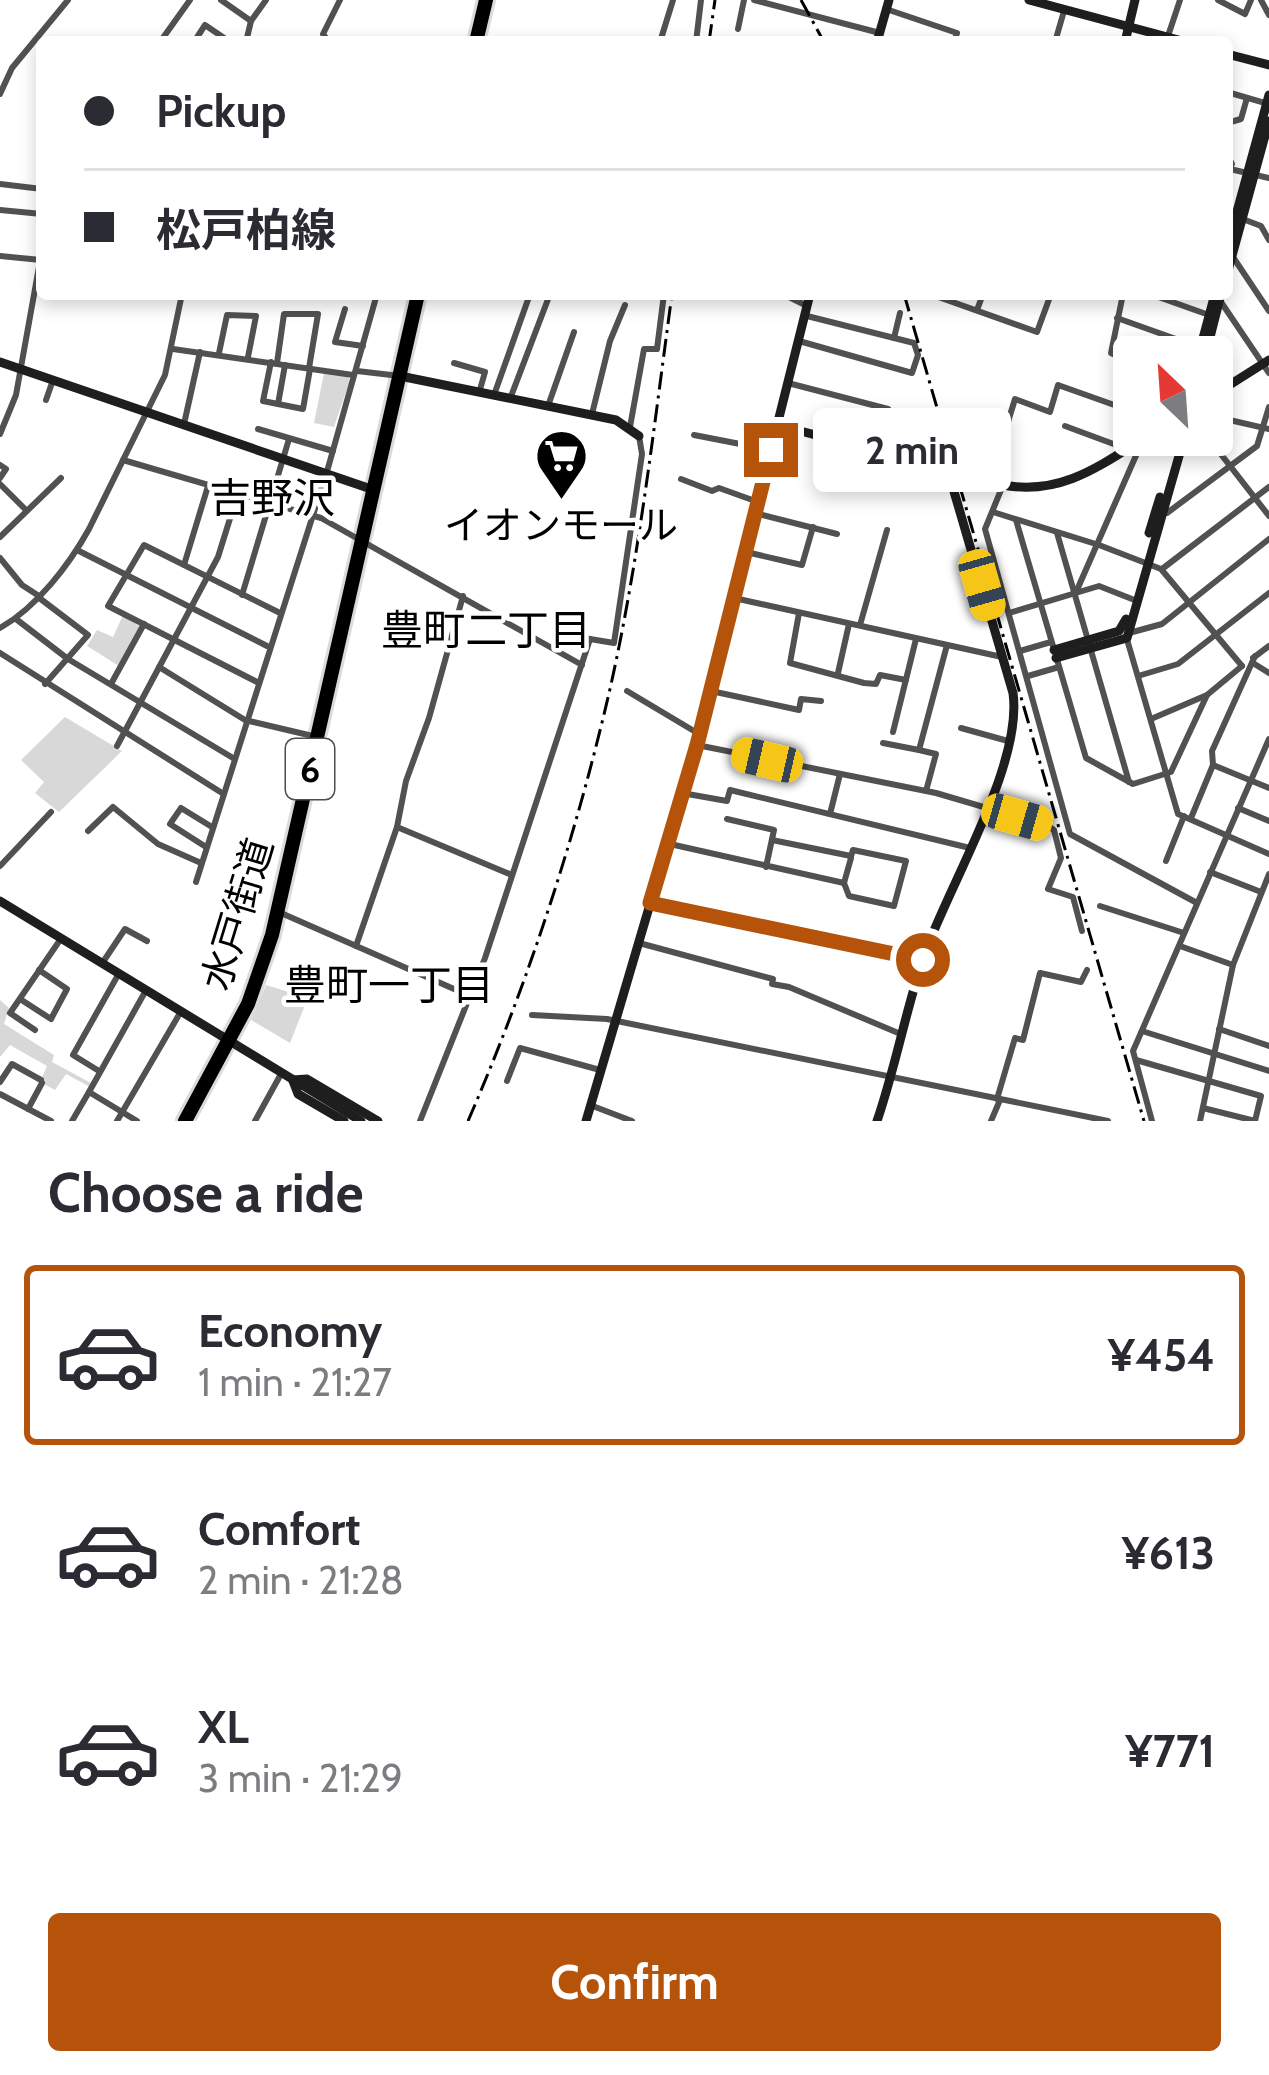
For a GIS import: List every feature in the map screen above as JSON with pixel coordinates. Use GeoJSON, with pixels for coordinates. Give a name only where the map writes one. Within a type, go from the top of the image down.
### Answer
{"type":"FeatureCollection","features":[{"type":"Feature","properties":{"kind":"highway"},"geometry":{"type":"LineString","coordinates":[[477,36],[485,0]]}},
{"type":"Feature","properties":{"kind":"highway","name":"水戸街道"},"geometry":{"type":"LineString","coordinates":[[185,1121],[256,982],[278,911],[417,300]]}},
{"type":"Feature","properties":{"kind":"street"},"geometry":{"type":"LineString","coordinates":[[38,36],[68,0]]}},
{"type":"Feature","properties":{"kind":"street"},"geometry":{"type":"LineString","coordinates":[[164,36],[190,0]]}},
{"type":"Feature","properties":{"kind":"street"},"geometry":{"type":"LineString","coordinates":[[221,0],[251,21]]}},
{"type":"Feature","properties":{"kind":"street"},"geometry":{"type":"LineString","coordinates":[[247,36],[251,21],[266,0]]}},
{"type":"Feature","properties":{"kind":"street"},"geometry":{"type":"LineString","coordinates":[[324,36],[340,0]]}},
{"type":"Feature","properties":{"kind":"street"},"geometry":{"type":"LineString","coordinates":[[661,36],[673,0]]}},
{"type":"Feature","properties":{"kind":"street"},"geometry":{"type":"LineString","coordinates":[[697,36],[701,0]]}},
{"type":"Feature","properties":{"kind":"street"},"geometry":{"type":"LineString","coordinates":[[738,29],[744,0]]}},
{"type":"Feature","properties":{"kind":"street"},"geometry":{"type":"LineString","coordinates":[[754,0],[875,36]]}},
{"type":"Feature","properties":{"kind":"street"},"geometry":{"type":"LineString","coordinates":[[1029,0],[1158,36]]}},
{"type":"Feature","properties":{"kind":"street"},"geometry":{"type":"LineString","coordinates":[[1126,36],[1136,0]]}},
{"type":"Feature","properties":{"kind":"street"},"geometry":{"type":"LineString","coordinates":[[1168,36],[1180,0]]}},
{"type":"Feature","properties":{"kind":"street"},"geometry":{"type":"LineString","coordinates":[[1218,0],[1245,14],[1256,0],[1269,15]]}},
{"type":"Feature","properties":{"kind":"street"},"geometry":{"type":"LineString","coordinates":[[878,36],[887,4],[956,36]]}},
{"type":"Feature","properties":{"kind":"street"},"geometry":{"type":"LineString","coordinates":[[1057,36],[1064,9]]}},
{"type":"Feature","properties":{"kind":"street"},"geometry":{"type":"LineString","coordinates":[[198,36],[205,25],[221,36]]}},
{"type":"Feature","properties":{"kind":"street"},"geometry":{"type":"LineString","coordinates":[[0,94],[12,68],[36,39]]}},
{"type":"Feature","properties":{"kind":"street"},"geometry":{"type":"LineString","coordinates":[[1233,55],[1269,65]]}},
{"type":"Feature","properties":{"kind":"street"},"geometry":{"type":"LineString","coordinates":[[1233,94],[1268,100],[1251,173]]}},
{"type":"Feature","properties":{"kind":"street"},"geometry":{"type":"LineString","coordinates":[[1233,121],[1241,119],[1247,98]]}},
{"type":"Feature","properties":{"kind":"street"},"geometry":{"type":"LineString","coordinates":[[1269,121],[1235,216],[1261,226],[1269,240]]}},
{"type":"Feature","properties":{"kind":"street"},"geometry":{"type":"LineString","coordinates":[[1233,171],[1269,178]]}},
{"type":"Feature","properties":{"kind":"street"},"geometry":{"type":"LineString","coordinates":[[0,184],[36,188]]}},
{"type":"Feature","properties":{"kind":"street"},"geometry":{"type":"LineString","coordinates":[[0,210],[36,213]]}},
{"type":"Feature","properties":{"kind":"street"},"geometry":{"type":"LineString","coordinates":[[0,256],[36,254]]}},
{"type":"Feature","properties":{"kind":"street"},"geometry":{"type":"LineString","coordinates":[[1233,257],[1269,311]]}},
{"type":"Feature","properties":{"kind":"street"},"geometry":{"type":"LineString","coordinates":[[0,434],[16,395],[36,287]]}},
{"type":"Feature","properties":{"kind":"street"},"geometry":{"type":"LineString","coordinates":[[0,628],[39,597],[77,550],[147,411],[172,349],[180,300]]}},
{"type":"Feature","properties":{"kind":"street"},"geometry":{"type":"LineString","coordinates":[[196,882],[375,300]]}},
{"type":"Feature","properties":{"kind":"street"},"geometry":{"type":"LineString","coordinates":[[494,395],[528,300]]}},
{"type":"Feature","properties":{"kind":"street"},"geometry":{"type":"LineString","coordinates":[[511,398],[548,300]]}},
{"type":"Feature","properties":{"kind":"street"},"geometry":{"type":"LineString","coordinates":[[576,634],[614,643],[642,454],[634,431],[644,349],[657,349],[663,300]]}},
{"type":"Feature","properties":{"kind":"street"},"geometry":{"type":"LineString","coordinates":[[948,300],[1037,332],[1049,300]]}},
{"type":"Feature","properties":{"kind":"street"},"geometry":{"type":"LineString","coordinates":[[977,310],[981,300]]}},
{"type":"Feature","properties":{"kind":"street"},"geometry":{"type":"LineString","coordinates":[[1114,336],[1122,300]]}},
{"type":"Feature","properties":{"kind":"street"},"geometry":{"type":"LineString","coordinates":[[1167,300],[1209,315]]}},
{"type":"Feature","properties":{"kind":"street"},"geometry":{"type":"LineString","coordinates":[[1205,336],[1216,300]]}},
{"type":"Feature","properties":{"kind":"street"},"geometry":{"type":"LineString","coordinates":[[1207,336],[1217,300]]}},
{"type":"Feature","properties":{"kind":"street"},"geometry":{"type":"LineString","coordinates":[[1221,300],[1267,365],[1233,384]]}},
{"type":"Feature","properties":{"kind":"street"},"geometry":{"type":"LineString","coordinates":[[592,415],[610,341],[626,305]]}},
{"type":"Feature","properties":{"kind":"street"},"geometry":{"type":"LineString","coordinates":[[586,1121],[698,739],[711,691],[771,450],[778,425],[788,383],[799,340],[808,305],[914,343],[917,355],[912,374],[799,340]]}},
{"type":"Feature","properties":{"kind":"street"},"geometry":{"type":"LineString","coordinates":[[345,309],[335,342],[363,346]]}},
{"type":"Feature","properties":{"kind":"street"},"geometry":{"type":"LineString","coordinates":[[894,338],[900,313]]}},
{"type":"Feature","properties":{"kind":"street"},"geometry":{"type":"LineString","coordinates":[[277,363],[263,401],[278,404],[303,409],[318,314],[284,314],[277,363],[278,404]]}},
{"type":"Feature","properties":{"kind":"street"},"geometry":{"type":"LineString","coordinates":[[219,353],[227,315],[256,316],[248,357]]}},
{"type":"Feature","properties":{"kind":"street"},"geometry":{"type":"LineString","coordinates":[[1117,318],[1161,336]]}},
{"type":"Feature","properties":{"kind":"street"},"geometry":{"type":"LineString","coordinates":[[548,406],[574,332]]}},
{"type":"Feature","properties":{"kind":"street"},"geometry":{"type":"LineString","coordinates":[[172,349],[400,376],[592,415],[634,431]]}},
{"type":"Feature","properties":{"kind":"street"},"geometry":{"type":"LineString","coordinates":[[184,424],[200,351]]}},
{"type":"Feature","properties":{"kind":"street"},"geometry":{"type":"LineString","coordinates":[[0,362],[374,490]]}},
{"type":"Feature","properties":{"kind":"street"},"geometry":{"type":"LineString","coordinates":[[454,363],[485,372],[479,393]]}},
{"type":"Feature","properties":{"kind":"street"},"geometry":{"type":"LineString","coordinates":[[46,400],[53,380]]}},
{"type":"Feature","properties":{"kind":"street"},"geometry":{"type":"LineString","coordinates":[[788,383],[888,409],[876,452]]}},
{"type":"Feature","properties":{"kind":"street"},"geometry":{"type":"LineString","coordinates":[[990,482],[1015,399],[1050,412],[1058,385],[1113,405]]}},
{"type":"Feature","properties":{"kind":"street"},"geometry":{"type":"LineString","coordinates":[[1158,511],[1167,513],[1257,446],[1269,407]]}},
{"type":"Feature","properties":{"kind":"street"},"geometry":{"type":"LineString","coordinates":[[1233,421],[1266,428]]}},
{"type":"Feature","properties":{"kind":"street"},"geometry":{"type":"LineString","coordinates":[[778,425],[1032,489],[1058,486],[1113,455]]}},
{"type":"Feature","properties":{"kind":"street"},"geometry":{"type":"LineString","coordinates":[[1065,426],[1113,436]]}},
{"type":"Feature","properties":{"kind":"street"},"geometry":{"type":"LineString","coordinates":[[258,429],[332,451]]}},
{"type":"Feature","properties":{"kind":"street"},"geometry":{"type":"LineString","coordinates":[[694,435],[771,450]]}},
{"type":"Feature","properties":{"kind":"street"},"geometry":{"type":"LineString","coordinates":[[242,595],[289,439]]}},
{"type":"Feature","properties":{"kind":"street"},"geometry":{"type":"LineString","coordinates":[[1075,593],[1136,456]]}},
{"type":"Feature","properties":{"kind":"street"},"geometry":{"type":"LineString","coordinates":[[1175,456],[1126,632],[1178,814],[1269,854]]}},
{"type":"Feature","properties":{"kind":"street"},"geometry":{"type":"LineString","coordinates":[[1222,456],[1269,516]]}},
{"type":"Feature","properties":{"kind":"street"},"geometry":{"type":"LineString","coordinates":[[123,460],[311,516],[582,665]]}},
{"type":"Feature","properties":{"kind":"street"},"geometry":{"type":"LineString","coordinates":[[0,466],[5,469],[0,481],[26,510]]}},
{"type":"Feature","properties":{"kind":"street"},"geometry":{"type":"LineString","coordinates":[[877,1121],[923,960],[1011,742],[1014,703],[948,471]]}},
{"type":"Feature","properties":{"kind":"street"},"geometry":{"type":"LineString","coordinates":[[0,537],[61,478]]}},
{"type":"Feature","properties":{"kind":"street"},"geometry":{"type":"LineString","coordinates":[[681,478],[837,534]]}},
{"type":"Feature","properties":{"kind":"street"},"geometry":{"type":"LineString","coordinates":[[1003,485],[985,529],[1070,834],[1197,903]]}},
{"type":"Feature","properties":{"kind":"street"},"geometry":{"type":"LineString","coordinates":[[184,566],[208,486]]}},
{"type":"Feature","properties":{"kind":"street"},"geometry":{"type":"LineString","coordinates":[[1161,569],[1269,488]]}},
{"type":"Feature","properties":{"kind":"street"},"geometry":{"type":"LineString","coordinates":[[117,746],[218,557],[237,496]]}},
{"type":"Feature","properties":{"kind":"street"},"geometry":{"type":"LineString","coordinates":[[993,512],[1161,569],[1242,666]]}},
{"type":"Feature","properties":{"kind":"street"},"geometry":{"type":"LineString","coordinates":[[1016,520],[1085,758],[1133,784],[1171,772],[1208,695]]}},
{"type":"Feature","properties":{"kind":"street"},"geometry":{"type":"LineString","coordinates":[[746,552],[802,565],[813,527]]}},
{"type":"Feature","properties":{"kind":"street"},"geometry":{"type":"LineString","coordinates":[[860,625],[886,530]]}},
{"type":"Feature","properties":{"kind":"street"},"geometry":{"type":"LineString","coordinates":[[1058,532],[1129,782]]}},
{"type":"Feature","properties":{"kind":"street"},"geometry":{"type":"LineString","coordinates":[[1020,651],[1055,654],[1162,624],[1269,539]]}},
{"type":"Feature","properties":{"kind":"street"},"geometry":{"type":"LineString","coordinates":[[257,682],[108,606],[143,545],[280,613]]}},
{"type":"Feature","properties":{"kind":"street"},"geometry":{"type":"LineString","coordinates":[[77,550],[268,647]]}},
{"type":"Feature","properties":{"kind":"street"},"geometry":{"type":"LineString","coordinates":[[0,558],[22,585],[88,635],[45,684]]}},
{"type":"Feature","properties":{"kind":"street"},"geometry":{"type":"LineString","coordinates":[[1009,613],[1100,586],[1134,600]]}},
{"type":"Feature","properties":{"kind":"street"},"geometry":{"type":"LineString","coordinates":[[1138,676],[1178,664],[1269,592]]}},
{"type":"Feature","properties":{"kind":"street"},"geometry":{"type":"LineString","coordinates":[[356,946],[397,827],[406,781],[463,596]]}},
{"type":"Feature","properties":{"kind":"street"},"geometry":{"type":"LineString","coordinates":[[734,598],[1002,657]]}},
{"type":"Feature","properties":{"kind":"street"},"geometry":{"type":"LineString","coordinates":[[799,613],[790,663],[838,674]]}},
{"type":"Feature","properties":{"kind":"street"},"geometry":{"type":"LineString","coordinates":[[16,619],[68,659],[233,758]]}},
{"type":"Feature","properties":{"kind":"street"},"geometry":{"type":"LineString","coordinates":[[111,684],[144,624]]}},
{"type":"Feature","properties":{"kind":"street"},"geometry":{"type":"LineString","coordinates":[[849,624],[837,678],[876,684],[880,675],[906,680]]}},
{"type":"Feature","properties":{"kind":"street"},"geometry":{"type":"LineString","coordinates":[[420,1121],[470,996],[590,639]]}},
{"type":"Feature","properties":{"kind":"street"},"geometry":{"type":"LineString","coordinates":[[893,732],[916,639]]}},
{"type":"Feature","properties":{"kind":"street"},"geometry":{"type":"LineString","coordinates":[[919,750],[947,645]]}},
{"type":"Feature","properties":{"kind":"street"},"geometry":{"type":"LineString","coordinates":[[1151,719],[1208,695],[1269,646]]}},
{"type":"Feature","properties":{"kind":"street"},"geometry":{"type":"LineString","coordinates":[[0,653],[222,793]]}},
{"type":"Feature","properties":{"kind":"street"},"geometry":{"type":"LineString","coordinates":[[1028,676],[1055,654]]}},
{"type":"Feature","properties":{"kind":"street"},"geometry":{"type":"LineString","coordinates":[[1254,660],[1269,673]]}},
{"type":"Feature","properties":{"kind":"street"},"geometry":{"type":"LineString","coordinates":[[1166,861],[1214,765],[1212,751],[1254,660]]}},
{"type":"Feature","properties":{"kind":"street"},"geometry":{"type":"LineString","coordinates":[[159,667],[245,720],[317,737]]}},
{"type":"Feature","properties":{"kind":"street"},"geometry":{"type":"LineString","coordinates":[[627,691],[698,739],[926,791],[1054,830],[1061,858],[1048,889],[1073,897],[1082,931]]}},
{"type":"Feature","properties":{"kind":"street"},"geometry":{"type":"LineString","coordinates":[[711,691],[799,710],[801,699],[820,700]]}},
{"type":"Feature","properties":{"kind":"street"},"geometry":{"type":"LineString","coordinates":[[961,728],[1011,742]]}},
{"type":"Feature","properties":{"kind":"street"},"geometry":{"type":"LineString","coordinates":[[1152,1121],[1133,1051],[1269,739]]}},
{"type":"Feature","properties":{"kind":"street"},"geometry":{"type":"LineString","coordinates":[[883,743],[937,754],[926,791]]}},
{"type":"Feature","properties":{"kind":"street"},"geometry":{"type":"LineString","coordinates":[[1214,765],[1269,788]]}},
{"type":"Feature","properties":{"kind":"street"},"geometry":{"type":"LineString","coordinates":[[830,814],[840,775]]}},
{"type":"Feature","properties":{"kind":"street"},"geometry":{"type":"LineString","coordinates":[[682,793],[727,801],[730,790],[970,848]]}},
{"type":"Feature","properties":{"kind":"street"},"geometry":{"type":"LineString","coordinates":[[88,831],[113,808],[158,844],[201,863]]}},
{"type":"Feature","properties":{"kind":"street"},"geometry":{"type":"LineString","coordinates":[[206,847],[170,824],[181,808],[212,827]]}},
{"type":"Feature","properties":{"kind":"street"},"geometry":{"type":"LineString","coordinates":[[1238,808],[1269,821]]}},
{"type":"Feature","properties":{"kind":"street"},"geometry":{"type":"LineString","coordinates":[[0,866],[51,812]]}},
{"type":"Feature","properties":{"kind":"street"},"geometry":{"type":"LineString","coordinates":[[727,819],[774,830],[766,867]]}},
{"type":"Feature","properties":{"kind":"street"},"geometry":{"type":"LineString","coordinates":[[397,827],[512,875]]}},
{"type":"Feature","properties":{"kind":"street"},"geometry":{"type":"LineString","coordinates":[[772,840],[851,856]]}},
{"type":"Feature","properties":{"kind":"street"},"geometry":{"type":"LineString","coordinates":[[667,843],[844,883]]}},
{"type":"Feature","properties":{"kind":"street"},"geometry":{"type":"LineString","coordinates":[[853,850],[906,861],[894,906],[849,896],[844,883],[853,850]]}},
{"type":"Feature","properties":{"kind":"street"},"geometry":{"type":"LineString","coordinates":[[1210,872],[1264,891]]}},
{"type":"Feature","properties":{"kind":"street"},"geometry":{"type":"LineString","coordinates":[[1200,1121],[1233,965],[1269,874]]}},
{"type":"Feature","properties":{"kind":"street"},"geometry":{"type":"LineString","coordinates":[[650,903],[923,960]]}},
{"type":"Feature","properties":{"kind":"street"},"geometry":{"type":"LineString","coordinates":[[2,906],[361,1121]]}},
{"type":"Feature","properties":{"kind":"street"},"geometry":{"type":"LineString","coordinates":[[1100,907],[1184,933]]}},
{"type":"Feature","properties":{"kind":"street"},"geometry":{"type":"LineString","coordinates":[[278,911],[470,996]]}},
{"type":"Feature","properties":{"kind":"street"},"geometry":{"type":"LineString","coordinates":[[101,965],[125,929],[147,940]]}},
{"type":"Feature","properties":{"kind":"street"},"geometry":{"type":"LineString","coordinates":[[35,1030],[10,1013],[60,940]]}},
{"type":"Feature","properties":{"kind":"street"},"geometry":{"type":"LineString","coordinates":[[638,943],[773,980],[772,984],[902,1035]]}},
{"type":"Feature","properties":{"kind":"street"},"geometry":{"type":"LineString","coordinates":[[1178,946],[1233,965]]}},
{"type":"Feature","properties":{"kind":"street"},"geometry":{"type":"LineString","coordinates":[[20,999],[51,1018],[67,989],[39,970]]}},
{"type":"Feature","properties":{"kind":"street"},"geometry":{"type":"LineString","coordinates":[[992,1121],[1015,1038],[1023,1040],[1040,973],[1081,982],[1087,970]]}},
{"type":"Feature","properties":{"kind":"street"},"geometry":{"type":"LineString","coordinates":[[99,1071],[73,1055],[118,975]]}},
{"type":"Feature","properties":{"kind":"street"},"geometry":{"type":"LineString","coordinates":[[72,1121],[145,992]]}},
{"type":"Feature","properties":{"kind":"street"},"geometry":{"type":"LineString","coordinates":[[117,1121],[180,1013]]}},
{"type":"Feature","properties":{"kind":"street"},"geometry":{"type":"LineString","coordinates":[[532,1015],[588,1016],[1106,1121]]}},
{"type":"Feature","properties":{"kind":"street"},"geometry":{"type":"LineString","coordinates":[[1219,1029],[1269,1046]]}},
{"type":"Feature","properties":{"kind":"street"},"geometry":{"type":"LineString","coordinates":[[1142,1031],[1269,1071]]}},
{"type":"Feature","properties":{"kind":"street"},"geometry":{"type":"LineString","coordinates":[[507,1081],[520,1048],[600,1070]]}},
{"type":"Feature","properties":{"kind":"street"},"geometry":{"type":"LineString","coordinates":[[1136,1060],[1261,1096],[1255,1121],[1203,1108]]}},
{"type":"Feature","properties":{"kind":"street"},"geometry":{"type":"LineString","coordinates":[[0,1082],[12,1064],[42,1081],[28,1109]]}},
{"type":"Feature","properties":{"kind":"street"},"geometry":{"type":"LineString","coordinates":[[255,1121],[281,1074]]}},
{"type":"Feature","properties":{"kind":"street"},"geometry":{"type":"LineString","coordinates":[[292,1080],[307,1079],[378,1121]]}},
{"type":"Feature","properties":{"kind":"street"},"geometry":{"type":"LineString","coordinates":[[292,1080],[298,1094],[344,1121]]}},
{"type":"Feature","properties":{"kind":"street"},"geometry":{"type":"LineString","coordinates":[[88,1092],[137,1121]]}},
{"type":"Feature","properties":{"kind":"street"},"geometry":{"type":"LineString","coordinates":[[0,1094],[51,1121]]}},
{"type":"Feature","properties":{"kind":"street"},"geometry":{"type":"LineString","coordinates":[[590,1106],[632,1121]]}},
{"type":"Feature","properties":{"kind":"street"},"geometry":{"type":"LineString","coordinates":[[314,1121],[321,1108]]}},
{"type":"Feature","properties":{"kind":"shaded area"},"geometry":{"type":"Polygon","coordinates":[[[324,373],[350,380],[334,427],[314,423],[324,373]]]}},
{"type":"Feature","properties":{"kind":"shaded area"},"geometry":{"type":"Polygon","coordinates":[[[979,414],[1005,421],[992,460],[987,458],[990,451],[979,414]]]}},
{"type":"Feature","properties":{"kind":"shaded area"},"geometry":{"type":"Polygon","coordinates":[[[123,615],[140,627],[119,666],[87,646],[97,630],[113,637],[123,615]]]}},
{"type":"Feature","properties":{"kind":"shaded area"},"geometry":{"type":"Polygon","coordinates":[[[65,717],[122,751],[59,812],[35,793],[44,782],[21,760],[65,717]]]}},
{"type":"Feature","properties":{"kind":"shaded area"},"geometry":{"type":"Polygon","coordinates":[[[266,985],[295,994],[305,1005],[290,1043],[251,1020],[266,985]]]}},
{"type":"Feature","properties":{"kind":"shaded area"},"geometry":{"type":"Polygon","coordinates":[[[0,1000],[9,1008],[4,1024],[54,1055],[52,1062],[91,1083],[90,1087],[66,1074],[55,1090],[40,1082],[47,1066],[10,1045],[0,1057],[0,1000]]]}},
{"type":"Feature","properties":{"kind":"railway"},"geometry":{"type":"LineString","coordinates":[[710,36],[715,0]]}},
{"type":"Feature","properties":{"kind":"railway"},"geometry":{"type":"LineString","coordinates":[[801,0],[821,36]]}},
{"type":"Feature","properties":{"kind":"railway"},"geometry":{"type":"LineString","coordinates":[[468,1121],[530,962],[597,744],[629,591],[671,300]]}},
{"type":"Feature","properties":{"kind":"railway"},"geometry":{"type":"LineString","coordinates":[[906,300],[1144,1121]]}},
{"type":"Feature","properties":{"kind":"place","name":"イオンモール"},"geometry":{"type":"Point","coordinates":[561,501]}},
{"type":"Feature","properties":{"kind":"district","name":"吉野沢"},"geometry":{"type":"Point","coordinates":[272,498]}},
{"type":"Feature","properties":{"kind":"district","name":"豊町二丁目"},"geometry":{"type":"Point","coordinates":[486,630]}},
{"type":"Feature","properties":{"kind":"district","name":"豊町一丁目"},"geometry":{"type":"Point","coordinates":[389,985]}},
{"type":"Feature","properties":{"kind":"route"},"geometry":{"type":"LineString","coordinates":[[771,450],[697,745],[650,903],[923,960]]}}]}
